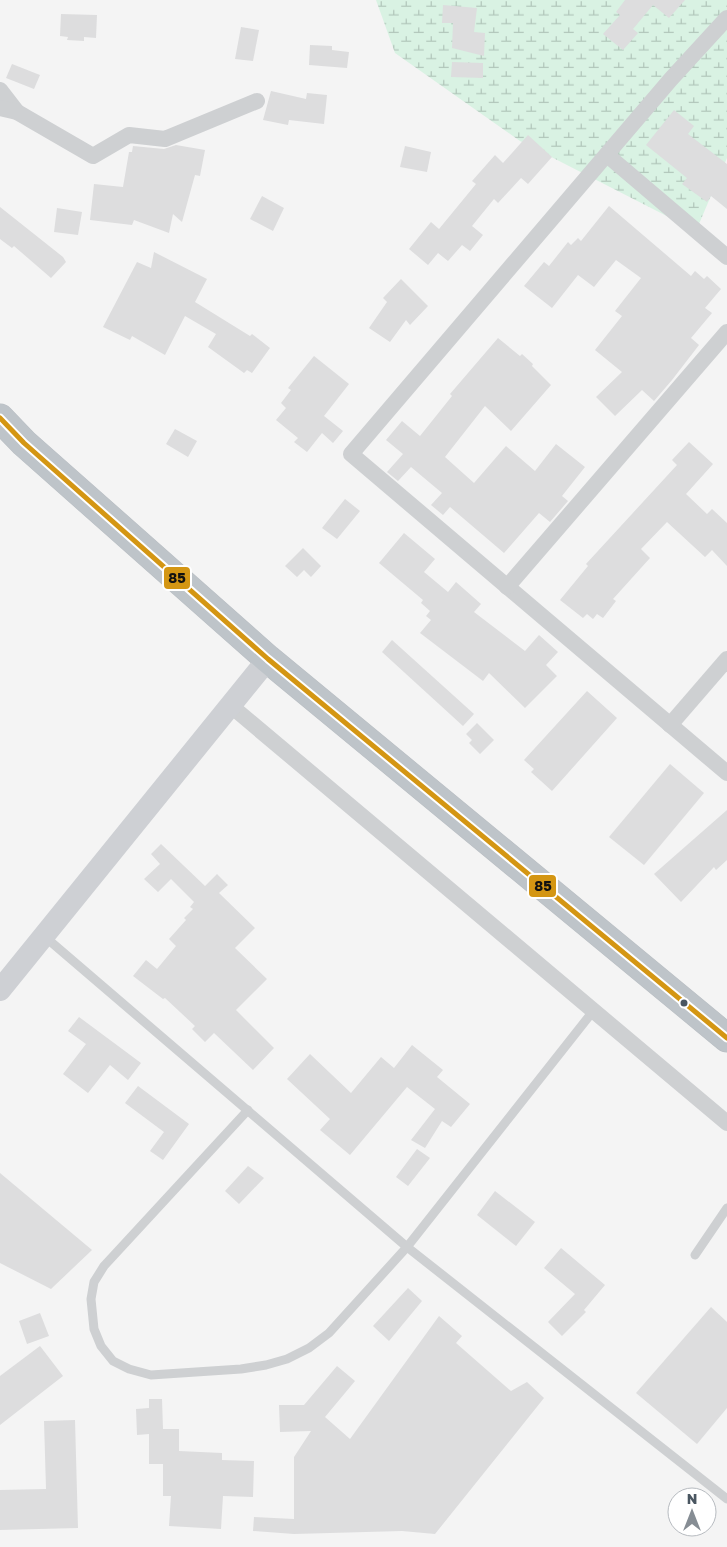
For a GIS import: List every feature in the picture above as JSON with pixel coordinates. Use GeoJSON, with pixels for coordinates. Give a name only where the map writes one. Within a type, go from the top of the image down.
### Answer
{"type":"FeatureCollection","features":[{"type":"Feature","properties":{"kind":"highway"},"geometry":{"type":"LineString","coordinates":[[0,418],[24,443],[268,659],[727,1038]]}},
{"type":"Feature","properties":{"kind":"street"},"geometry":{"type":"LineString","coordinates":[[727,18],[351,454],[727,773]]}},
{"type":"Feature","properties":{"kind":"street"},"geometry":{"type":"LineString","coordinates":[[0,90],[17,112]]}},
{"type":"Feature","properties":{"kind":"street"},"geometry":{"type":"LineString","coordinates":[[0,108],[17,112],[93,156],[129,135],[165,138],[257,101]]}},
{"type":"Feature","properties":{"kind":"street"},"geometry":{"type":"LineString","coordinates":[[607,155],[727,257]]}},
{"type":"Feature","properties":{"kind":"street"},"geometry":{"type":"LineString","coordinates":[[507,587],[727,332]]}},
{"type":"Feature","properties":{"kind":"street"},"geometry":{"type":"LineString","coordinates":[[0,990],[268,659]]}},
{"type":"Feature","properties":{"kind":"street"},"geometry":{"type":"LineString","coordinates":[[670,725],[727,659]]}},
{"type":"Feature","properties":{"kind":"street"},"geometry":{"type":"LineString","coordinates":[[230,705],[727,1123]]}},
{"type":"Feature","properties":{"kind":"lane"},"geometry":{"type":"LineString","coordinates":[[44,936],[407,1247],[727,1499]]}},
{"type":"Feature","properties":{"kind":"lane"},"geometry":{"type":"LineString","coordinates":[[248,1110],[104,1266],[94,1282],[91,1299],[94,1329],[101,1346],[113,1361],[129,1370],[150,1375],[241,1369],[266,1365],[310,1348],[329,1333],[407,1247],[594,1010]]}},
{"type":"Feature","properties":{"kind":"lane"},"geometry":{"type":"LineString","coordinates":[[695,1255],[727,1208]]}},
{"type":"Feature","properties":{"kind":"green space"},"geometry":{"type":"Polygon","coordinates":[[[376,0],[727,0],[727,158],[696,231],[520,141],[395,53],[376,0]]]}},
{"type":"Feature","properties":{"kind":"building"},"geometry":{"type":"Polygon","coordinates":[[[625,0],[685,0],[669,18],[653,5],[633,29],[638,33],[623,50],[603,34],[620,15],[616,12],[625,0]]]}},
{"type":"Feature","properties":{"kind":"building"},"geometry":{"type":"Polygon","coordinates":[[[443,5],[477,8],[474,32],[485,33],[484,56],[452,48],[453,23],[442,23],[443,5]]]}},
{"type":"Feature","properties":{"kind":"building"},"geometry":{"type":"Polygon","coordinates":[[[61,14],[97,15],[96,38],[84,37],[84,41],[67,40],[68,37],[60,36],[61,14]]]}},
{"type":"Feature","properties":{"kind":"building"},"geometry":{"type":"Polygon","coordinates":[[[241,27],[259,30],[253,61],[235,59],[241,27]]]}},
{"type":"Feature","properties":{"kind":"building"},"geometry":{"type":"Polygon","coordinates":[[[310,45],[332,46],[332,50],[349,52],[347,68],[309,65],[310,45]]]}},
{"type":"Feature","properties":{"kind":"building"},"geometry":{"type":"Polygon","coordinates":[[[452,62],[483,63],[483,78],[451,77],[452,62]]]}},
{"type":"Feature","properties":{"kind":"building"},"geometry":{"type":"Polygon","coordinates":[[[12,64],[40,75],[34,89],[6,78],[12,64]]]}},
{"type":"Feature","properties":{"kind":"building"},"geometry":{"type":"Polygon","coordinates":[[[271,91],[306,99],[307,93],[327,95],[324,124],[289,120],[288,125],[263,120],[271,91]]]}},
{"type":"Feature","properties":{"kind":"building"},"geometry":{"type":"Polygon","coordinates":[[[674,110],[694,126],[688,134],[727,164],[727,209],[711,196],[707,202],[682,184],[687,178],[646,145],[674,110]]]}},
{"type":"Feature","properties":{"kind":"building"},"geometry":{"type":"Polygon","coordinates":[[[528,135],[552,157],[528,184],[521,178],[498,203],[494,199],[472,226],[483,235],[470,251],[462,245],[448,261],[438,253],[428,265],[409,249],[431,222],[439,229],[476,184],[472,181],[495,155],[503,163],[528,135]]]}},
{"type":"Feature","properties":{"kind":"building"},"geometry":{"type":"Polygon","coordinates":[[[176,145],[205,150],[200,176],[195,175],[182,222],[173,214],[169,233],[134,220],[132,225],[90,220],[94,184],[123,187],[129,152],[132,152],[133,146],[164,149],[176,145]]]}},
{"type":"Feature","properties":{"kind":"building"},"geometry":{"type":"Polygon","coordinates":[[[405,146],[431,152],[427,172],[400,167],[405,146]]]}},
{"type":"Feature","properties":{"kind":"building"},"geometry":{"type":"Polygon","coordinates":[[[262,196],[284,208],[273,231],[250,219],[262,196]]]}},
{"type":"Feature","properties":{"kind":"building"},"geometry":{"type":"Polygon","coordinates":[[[609,206],[691,276],[695,271],[704,279],[707,276],[721,289],[705,308],[712,313],[691,338],[699,345],[672,380],[654,401],[642,390],[615,416],[596,397],[622,372],[595,350],[622,316],[615,311],[641,278],[616,260],[594,287],[578,275],[552,308],[524,286],[544,262],[549,266],[568,242],[571,245],[578,238],[581,241],[609,206]]]}},
{"type":"Feature","properties":{"kind":"building"},"geometry":{"type":"Polygon","coordinates":[[[0,207],[63,257],[66,262],[51,278],[14,246],[12,248],[0,239],[0,207]]]}},
{"type":"Feature","properties":{"kind":"building"},"geometry":{"type":"Polygon","coordinates":[[[57,208],[82,212],[78,235],[54,232],[57,208]]]}},
{"type":"Feature","properties":{"kind":"building"},"geometry":{"type":"Polygon","coordinates":[[[154,252],[207,279],[195,302],[250,336],[252,334],[270,348],[252,373],[247,370],[244,373],[208,347],[216,334],[185,316],[165,355],[132,336],[130,340],[103,327],[137,262],[151,268],[154,252]]]}},
{"type":"Feature","properties":{"kind":"building"},"geometry":{"type":"Polygon","coordinates":[[[401,279],[428,306],[410,325],[406,320],[390,342],[369,328],[387,302],[383,298],[401,279]]]}},
{"type":"Feature","properties":{"kind":"building"},"geometry":{"type":"Polygon","coordinates":[[[498,338],[520,356],[522,354],[551,385],[511,431],[485,406],[445,457],[474,483],[506,446],[535,471],[556,444],[585,467],[562,496],[568,501],[550,522],[539,513],[504,553],[450,507],[443,515],[431,505],[442,493],[411,467],[398,481],[387,472],[403,454],[386,440],[402,421],[420,436],[452,396],[450,394],[498,338]]]}},
{"type":"Feature","properties":{"kind":"building"},"geometry":{"type":"Polygon","coordinates":[[[314,356],[349,384],[324,416],[343,431],[333,443],[322,433],[307,452],[294,442],[298,438],[276,420],[286,408],[281,403],[291,390],[288,388],[314,356]]]}},
{"type":"Feature","properties":{"kind":"building"},"geometry":{"type":"Polygon","coordinates":[[[175,429],[197,441],[188,457],[166,444],[175,429]]]}},
{"type":"Feature","properties":{"kind":"building"},"geometry":{"type":"Polygon","coordinates":[[[689,442],[713,464],[686,494],[707,514],[712,509],[727,523],[727,566],[712,550],[705,557],[667,522],[641,549],[650,558],[613,599],[616,601],[603,618],[597,614],[593,619],[587,614],[583,618],[560,600],[588,566],[586,564],[677,465],[672,460],[689,442]]]}},
{"type":"Feature","properties":{"kind":"building"},"geometry":{"type":"Polygon","coordinates":[[[345,499],[360,511],[337,539],[322,528],[345,499]]]}},
{"type":"Feature","properties":{"kind":"building"},"geometry":{"type":"Polygon","coordinates":[[[404,533],[435,559],[424,572],[448,592],[456,582],[481,604],[474,612],[525,651],[539,635],[558,652],[546,665],[557,676],[525,708],[489,673],[483,681],[420,633],[431,620],[426,616],[430,611],[421,603],[423,600],[379,563],[404,533]]]}},
{"type":"Feature","properties":{"kind":"building"},"geometry":{"type":"Polygon","coordinates":[[[303,548],[321,566],[311,577],[304,570],[297,577],[285,566],[303,548]]]}},
{"type":"Feature","properties":{"kind":"building"},"geometry":{"type":"Polygon","coordinates":[[[392,640],[474,714],[463,726],[382,652],[392,640]]]}},
{"type":"Feature","properties":{"kind":"building"},"geometry":{"type":"Polygon","coordinates":[[[587,691],[617,718],[552,791],[531,772],[534,769],[524,760],[587,691]]]}},
{"type":"Feature","properties":{"kind":"building"},"geometry":{"type":"Polygon","coordinates":[[[477,723],[494,740],[480,754],[469,743],[472,740],[466,734],[477,723]]]}},
{"type":"Feature","properties":{"kind":"building"},"geometry":{"type":"Polygon","coordinates":[[[670,764],[704,793],[644,865],[609,837],[670,764]]]}},
{"type":"Feature","properties":{"kind":"building"},"geometry":{"type":"Polygon","coordinates":[[[727,810],[727,860],[716,870],[714,867],[681,902],[654,874],[727,810]]]}},
{"type":"Feature","properties":{"kind":"building"},"geometry":{"type":"Polygon","coordinates":[[[161,844],[205,886],[217,874],[228,885],[219,893],[255,928],[235,948],[267,979],[236,1010],[274,1048],[253,1070],[214,1033],[205,1042],[192,1029],[195,1026],[165,998],[163,999],[133,976],[146,960],[157,969],[176,946],[169,939],[193,909],[190,907],[194,902],[171,879],[158,892],[144,879],[160,864],[151,854],[161,844]]]}},
{"type":"Feature","properties":{"kind":"building"},"geometry":{"type":"Polygon","coordinates":[[[79,1017],[141,1063],[128,1080],[110,1065],[88,1093],[63,1074],[86,1044],[68,1031],[79,1017]]]}},
{"type":"Feature","properties":{"kind":"building"},"geometry":{"type":"Polygon","coordinates":[[[412,1045],[443,1070],[437,1077],[470,1104],[451,1127],[442,1121],[425,1148],[411,1140],[435,1109],[407,1087],[350,1155],[320,1130],[330,1119],[287,1079],[310,1054],[351,1093],[381,1057],[394,1068],[412,1045]]]}},
{"type":"Feature","properties":{"kind":"building"},"geometry":{"type":"Polygon","coordinates":[[[138,1086],[189,1124],[163,1160],[150,1151],[164,1132],[125,1103],[138,1086]]]}},
{"type":"Feature","properties":{"kind":"building"},"geometry":{"type":"Polygon","coordinates":[[[417,1149],[430,1158],[408,1186],[396,1177],[417,1149]]]}},
{"type":"Feature","properties":{"kind":"building"},"geometry":{"type":"Polygon","coordinates":[[[248,1166],[264,1178],[239,1204],[225,1191],[248,1166]]]}},
{"type":"Feature","properties":{"kind":"building"},"geometry":{"type":"Polygon","coordinates":[[[0,1173],[92,1250],[51,1289],[0,1263],[0,1173]]]}},
{"type":"Feature","properties":{"kind":"building"},"geometry":{"type":"Polygon","coordinates":[[[495,1191],[535,1222],[516,1246],[477,1215],[495,1191]]]}},
{"type":"Feature","properties":{"kind":"building"},"geometry":{"type":"Polygon","coordinates":[[[561,1248],[605,1285],[584,1310],[586,1312],[562,1336],[548,1322],[575,1294],[544,1268],[561,1248]]]}},
{"type":"Feature","properties":{"kind":"building"},"geometry":{"type":"Polygon","coordinates":[[[408,1288],[422,1301],[389,1341],[373,1326],[408,1288]]]}},
{"type":"Feature","properties":{"kind":"building"},"geometry":{"type":"Polygon","coordinates":[[[711,1307],[727,1322],[727,1408],[697,1444],[636,1393],[711,1307]]]}},
{"type":"Feature","properties":{"kind":"building"},"geometry":{"type":"Polygon","coordinates":[[[40,1313],[49,1336],[27,1344],[19,1321],[40,1313]]]}},
{"type":"Feature","properties":{"kind":"building"},"geometry":{"type":"Polygon","coordinates":[[[439,1316],[462,1336],[456,1343],[511,1391],[527,1382],[544,1398],[435,1534],[402,1531],[294,1534],[253,1531],[254,1517],[294,1519],[294,1457],[311,1431],[280,1432],[279,1405],[304,1405],[337,1366],[355,1381],[325,1417],[350,1439],[439,1316]]]}},
{"type":"Feature","properties":{"kind":"building"},"geometry":{"type":"Polygon","coordinates":[[[40,1346],[63,1376],[0,1425],[0,1376],[40,1346]]]}},
{"type":"Feature","properties":{"kind":"building"},"geometry":{"type":"Polygon","coordinates":[[[149,1399],[162,1399],[163,1429],[179,1429],[179,1451],[222,1453],[222,1460],[254,1461],[253,1497],[223,1496],[221,1529],[169,1526],[171,1496],[163,1496],[163,1464],[149,1464],[149,1434],[137,1435],[136,1409],[149,1408],[149,1399]]]}},
{"type":"Feature","properties":{"kind":"building"},"geometry":{"type":"Polygon","coordinates":[[[75,1420],[78,1528],[0,1530],[0,1490],[46,1489],[44,1421],[75,1420]]]}},
{"type":"Feature","properties":{"kind":"transit line","name":"85"},"geometry":{"type":"LineString","coordinates":[[0,418],[24,443],[268,659],[727,1038]]}}]}
